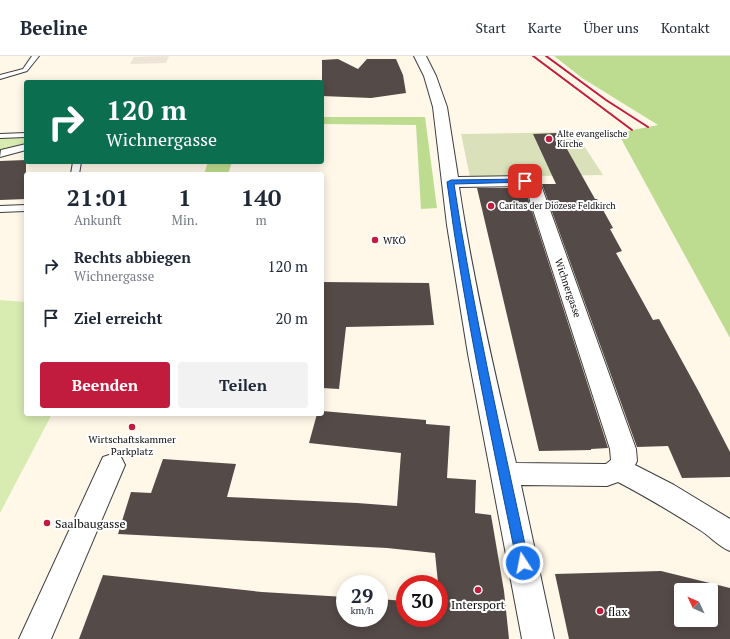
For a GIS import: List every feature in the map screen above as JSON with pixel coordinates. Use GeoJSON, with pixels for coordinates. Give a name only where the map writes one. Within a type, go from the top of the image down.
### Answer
{"type":"FeatureCollection","features":[{"type":"Feature","properties":{"kind":"street"},"geometry":{"type":"LineString","coordinates":[[420,56],[430,76],[438,101],[460,251],[479,354],[538,639]]}},
{"type":"Feature","properties":{"kind":"street","name":"Wichnergasse"},"geometry":{"type":"LineString","coordinates":[[451,182],[525,181],[533,185],[623,449],[624,461],[619,470]]}},
{"type":"Feature","properties":{"kind":"street"},"geometry":{"type":"LineString","coordinates":[[35,639],[112,465]]}},
{"type":"Feature","properties":{"kind":"street"},"geometry":{"type":"LineString","coordinates":[[505,474],[607,475],[619,470],[665,493],[721,528],[730,538]]}},
{"type":"Feature","properties":{"kind":"lane"},"geometry":{"type":"LineString","coordinates":[[0,77],[25,70],[36,56]]}},
{"type":"Feature","properties":{"kind":"lane"},"geometry":{"type":"LineString","coordinates":[[0,136],[24,135]]}},
{"type":"Feature","properties":{"kind":"lane"},"geometry":{"type":"LineString","coordinates":[[0,154],[24,147]]}},
{"type":"Feature","properties":{"kind":"lane"},"geometry":{"type":"LineString","coordinates":[[0,209],[24,208]]}},
{"type":"Feature","properties":{"kind":"green space"},"geometry":{"type":"Polygon","coordinates":[[[554,56],[730,56],[730,338],[618,133],[658,125],[582,78],[554,56]]]}},
{"type":"Feature","properties":{"kind":"green space"},"geometry":{"type":"Polygon","coordinates":[[[324,117],[425,117],[437,208],[421,209],[416,125],[324,124],[324,117]]]}},
{"type":"Feature","properties":{"kind":"green space"},"geometry":{"type":"Polygon","coordinates":[[[575,132],[603,175],[470,177],[461,134],[575,132]]]}},
{"type":"Feature","properties":{"kind":"green space"},"geometry":{"type":"Polygon","coordinates":[[[24,137],[24,144],[0,150],[0,138],[24,137]]]}},
{"type":"Feature","properties":{"kind":"green space"},"geometry":{"type":"Polygon","coordinates":[[[207,164],[231,164],[229,172],[205,172],[207,164]]]}},
{"type":"Feature","properties":{"kind":"green space"},"geometry":{"type":"Polygon","coordinates":[[[0,300],[24,302],[24,416],[51,416],[0,513],[0,300]]]}},
{"type":"Feature","properties":{"kind":"shaded area"},"geometry":{"type":"Polygon","coordinates":[[[169,56],[166,63],[130,64],[134,57],[169,56]]]}},
{"type":"Feature","properties":{"kind":"building"},"geometry":{"type":"Polygon","coordinates":[[[338,59],[358,69],[367,59],[396,59],[403,75],[406,93],[371,98],[324,96],[322,60],[338,59]]]}},
{"type":"Feature","properties":{"kind":"building"},"geometry":{"type":"Polygon","coordinates":[[[558,133],[613,228],[610,229],[622,251],[616,253],[653,320],[659,319],[730,452],[730,477],[682,478],[668,446],[637,447],[542,184],[556,184],[533,134],[558,133]]]}},
{"type":"Feature","properties":{"kind":"building"},"geometry":{"type":"Polygon","coordinates":[[[24,160],[24,164],[26,164],[26,172],[24,172],[24,199],[0,200],[0,161],[24,160]]]}},
{"type":"Feature","properties":{"kind":"building"},"geometry":{"type":"Polygon","coordinates":[[[477,188],[525,189],[608,448],[591,450],[539,451],[477,188]]]}},
{"type":"Feature","properties":{"kind":"building"},"geometry":{"type":"Polygon","coordinates":[[[324,282],[429,283],[434,325],[346,327],[339,389],[324,388],[324,282]]]}},
{"type":"Feature","properties":{"kind":"building"},"geometry":{"type":"Polygon","coordinates":[[[324,411],[426,420],[426,424],[450,426],[447,478],[476,480],[475,513],[491,515],[504,591],[509,639],[79,639],[103,575],[262,592],[336,596],[336,627],[388,627],[388,600],[396,600],[396,627],[448,627],[448,575],[437,575],[435,553],[387,548],[118,534],[131,492],[151,493],[163,459],[236,464],[227,497],[397,506],[401,453],[309,443],[316,416],[324,416],[324,411]]]}},
{"type":"Feature","properties":{"kind":"building"},"geometry":{"type":"Polygon","coordinates":[[[661,571],[710,583],[674,583],[674,627],[718,627],[718,585],[730,588],[730,639],[569,639],[555,574],[661,571]]]}},
{"type":"Feature","properties":{"kind":"railway"},"geometry":{"type":"LineString","coordinates":[[533,56],[632,130]]}},
{"type":"Feature","properties":{"kind":"railway"},"geometry":{"type":"LineString","coordinates":[[546,56],[606,100],[648,127]]}},
{"type":"Feature","properties":{"kind":"place","name":"Alte evangelische Kirche"},"geometry":{"type":"Point","coordinates":[549,139]}},
{"type":"Feature","properties":{"kind":"place","name":"Caritas der Diözese Feldkirch"},"geometry":{"type":"Point","coordinates":[491,206]}},
{"type":"Feature","properties":{"kind":"place","name":"WKÖ"},"geometry":{"type":"Point","coordinates":[375,240]}},
{"type":"Feature","properties":{"kind":"place","name":"Wirtschaftskammer Parkplatz"},"geometry":{"type":"Point","coordinates":[132,427]}},
{"type":"Feature","properties":{"kind":"place","name":"Saalbaugasse"},"geometry":{"type":"Point","coordinates":[47,523]}},
{"type":"Feature","properties":{"kind":"place","name":"Intersport"},"geometry":{"type":"Point","coordinates":[478,590]}},
{"type":"Feature","properties":{"kind":"place","name":"flax"},"geometry":{"type":"Point","coordinates":[600,611]}},
{"type":"Feature","properties":{"kind":"route"},"geometry":{"type":"LineString","coordinates":[[523,563],[479,354],[456,225],[451,182],[525,181]]}}]}
